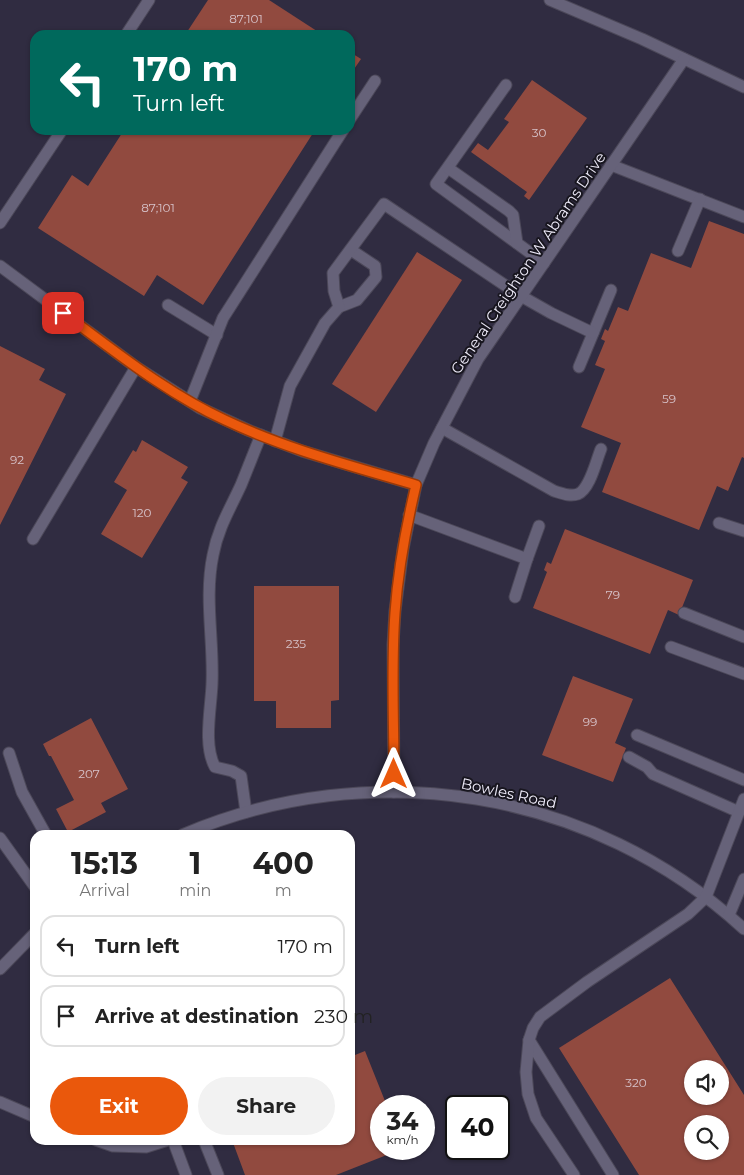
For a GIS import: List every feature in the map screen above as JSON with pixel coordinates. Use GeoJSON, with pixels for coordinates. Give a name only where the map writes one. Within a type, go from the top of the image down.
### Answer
{"type":"FeatureCollection","features":[{"type":"Feature","properties":{"kind":"street"},"geometry":{"type":"LineString","coordinates":[[129,30],[149,0]]}},
{"type":"Feature","properties":{"kind":"street"},"geometry":{"type":"LineString","coordinates":[[550,0],[744,87]]}},
{"type":"Feature","properties":{"kind":"street","name":"General Creighton W Abrams Drive"},"geometry":{"type":"LineString","coordinates":[[394,792],[394,620],[409,515],[416,485],[442,428],[478,359],[684,59]]}},
{"type":"Feature","properties":{"kind":"street"},"geometry":{"type":"LineString","coordinates":[[355,111],[374,81]]}},
{"type":"Feature","properties":{"kind":"street"},"geometry":{"type":"LineString","coordinates":[[506,85],[436,184],[544,263]]}},
{"type":"Feature","properties":{"kind":"street"},"geometry":{"type":"LineString","coordinates":[[0,223],[59,135]]}},
{"type":"Feature","properties":{"kind":"street"},"geometry":{"type":"LineString","coordinates":[[190,401],[223,318],[340,135]]}},
{"type":"Feature","properties":{"kind":"street"},"geometry":{"type":"LineString","coordinates":[[611,165],[744,217]]}},
{"type":"Feature","properties":{"kind":"street"},"geometry":{"type":"LineString","coordinates":[[448,168],[509,211],[513,216],[517,243]]}},
{"type":"Feature","properties":{"kind":"street"},"geometry":{"type":"LineString","coordinates":[[678,251],[700,200]]}},
{"type":"Feature","properties":{"kind":"street"},"geometry":{"type":"LineString","coordinates":[[339,307],[334,291],[333,273],[384,204],[521,296],[593,333]]}},
{"type":"Feature","properties":{"kind":"street"},"geometry":{"type":"LineString","coordinates":[[275,441],[290,386],[325,323],[339,307],[357,300],[376,277],[375,266],[350,250]]}},
{"type":"Feature","properties":{"kind":"street"},"geometry":{"type":"LineString","coordinates":[[1,271],[136,367],[224,420],[275,441],[416,485]]}},
{"type":"Feature","properties":{"kind":"street"},"geometry":{"type":"LineString","coordinates":[[579,367],[611,290]]}},
{"type":"Feature","properties":{"kind":"street"},"geometry":{"type":"LineString","coordinates":[[168,305],[217,335]]}},
{"type":"Feature","properties":{"kind":"street"},"geometry":{"type":"LineString","coordinates":[[33,539],[136,367]]}},
{"type":"Feature","properties":{"kind":"street"},"geometry":{"type":"LineString","coordinates":[[442,428],[554,491],[568,495],[577,494],[586,488],[601,449]]}},
{"type":"Feature","properties":{"kind":"street"},"geometry":{"type":"LineString","coordinates":[[246,812],[241,776],[232,771],[215,767],[211,760],[208,746],[212,676],[209,588],[213,556],[223,520],[240,486],[261,435]]}},
{"type":"Feature","properties":{"kind":"street"},"geometry":{"type":"LineString","coordinates":[[409,515],[527,559]]}},
{"type":"Feature","properties":{"kind":"street"},"geometry":{"type":"LineString","coordinates":[[719,523],[744,531]]}},
{"type":"Feature","properties":{"kind":"street"},"geometry":{"type":"LineString","coordinates":[[515,597],[539,526]]}},
{"type":"Feature","properties":{"kind":"street"},"geometry":{"type":"LineString","coordinates":[[684,613],[744,637]]}},
{"type":"Feature","properties":{"kind":"street"},"geometry":{"type":"LineString","coordinates":[[672,647],[744,674]]}},
{"type":"Feature","properties":{"kind":"street"},"geometry":{"type":"LineString","coordinates":[[637,735],[744,780]]}},
{"type":"Feature","properties":{"kind":"street"},"geometry":{"type":"LineString","coordinates":[[9,753],[22,792],[43,830]]}},
{"type":"Feature","properties":{"kind":"street"},"geometry":{"type":"LineString","coordinates":[[629,757],[647,766],[653,774],[739,812]]}},
{"type":"Feature","properties":{"kind":"street","name":"Bowles Road"},"geometry":{"type":"LineString","coordinates":[[196,830],[246,812],[319,796],[394,792],[476,798],[560,819],[626,847],[676,876],[706,897],[744,929]]}},
{"type":"Feature","properties":{"kind":"street"},"geometry":{"type":"LineString","coordinates":[[574,1175],[536,1118],[528,1094],[526,1072],[529,1040],[533,1028],[540,1017],[587,982],[688,914],[706,897],[744,798]]}},
{"type":"Feature","properties":{"kind":"street"},"geometry":{"type":"LineString","coordinates":[[0,838],[30,880]]}},
{"type":"Feature","properties":{"kind":"street"},"geometry":{"type":"LineString","coordinates":[[729,915],[744,879]]}},
{"type":"Feature","properties":{"kind":"street"},"geometry":{"type":"LineString","coordinates":[[0,969],[30,938]]}},
{"type":"Feature","properties":{"kind":"street"},"geometry":{"type":"LineString","coordinates":[[529,1040],[613,1175]]}},
{"type":"Feature","properties":{"kind":"street"},"geometry":{"type":"LineString","coordinates":[[0,1102],[30,1115]]}},
{"type":"Feature","properties":{"kind":"street"},"geometry":{"type":"LineString","coordinates":[[110,1145],[146,1147],[152,1145]]}},
{"type":"Feature","properties":{"kind":"street"},"geometry":{"type":"LineString","coordinates":[[174,1145],[186,1175]]}},
{"type":"Feature","properties":{"kind":"street"},"geometry":{"type":"LineString","coordinates":[[206,1145],[218,1175]]}},
{"type":"Feature","properties":{"kind":"building"},"geometry":{"type":"Polygon","coordinates":[[[208,0],[269,0],[315,30],[188,30],[208,0]]]}},
{"type":"Feature","properties":{"kind":"building"},"geometry":{"type":"Polygon","coordinates":[[[355,55],[361,59],[355,68],[355,55]]]}},
{"type":"Feature","properties":{"kind":"building"},"geometry":{"type":"Polygon","coordinates":[[[532,80],[587,118],[529,200],[524,196],[527,192],[471,152],[478,143],[488,150],[509,122],[504,119],[532,80]]]}},
{"type":"Feature","properties":{"kind":"building"},"geometry":{"type":"Polygon","coordinates":[[[121,135],[312,135],[203,305],[157,275],[144,296],[38,228],[72,175],[88,186],[121,135]]]}},
{"type":"Feature","properties":{"kind":"building"},"geometry":{"type":"Polygon","coordinates":[[[709,221],[744,234],[744,458],[742,457],[728,491],[717,486],[699,530],[602,492],[621,443],[581,427],[605,369],[595,365],[605,341],[601,339],[605,329],[608,331],[618,307],[628,311],[651,253],[691,268],[709,221]]]}},
{"type":"Feature","properties":{"kind":"building"},"geometry":{"type":"Polygon","coordinates":[[[417,252],[462,280],[376,412],[332,384],[417,252]]]}},
{"type":"Feature","properties":{"kind":"building"},"geometry":{"type":"Polygon","coordinates":[[[0,346],[45,369],[39,380],[66,394],[0,525],[0,346]]]}},
{"type":"Feature","properties":{"kind":"building"},"geometry":{"type":"Polygon","coordinates":[[[142,440],[188,467],[181,478],[188,482],[142,558],[101,534],[127,490],[114,482],[133,450],[136,452],[142,440]]]}},
{"type":"Feature","properties":{"kind":"building"},"geometry":{"type":"Polygon","coordinates":[[[565,529],[693,580],[679,615],[668,610],[650,654],[533,608],[547,572],[544,570],[547,562],[551,564],[565,529]]]}},
{"type":"Feature","properties":{"kind":"building"},"geometry":{"type":"Polygon","coordinates":[[[254,586],[339,586],[339,700],[331,701],[331,728],[276,728],[276,701],[254,701],[254,586]]]}},
{"type":"Feature","properties":{"kind":"building"},"geometry":{"type":"Polygon","coordinates":[[[573,676],[633,699],[615,743],[626,748],[613,782],[542,755],[573,676]]]}},
{"type":"Feature","properties":{"kind":"building"},"geometry":{"type":"Polygon","coordinates":[[[91,718],[128,789],[101,803],[106,812],[72,830],[67,830],[56,809],[74,800],[43,744],[91,718]]]}},
{"type":"Feature","properties":{"kind":"building"},"geometry":{"type":"Polygon","coordinates":[[[670,978],[722,1060],[684,1060],[684,1105],[729,1105],[729,1071],[744,1095],[744,1175],[639,1175],[559,1048],[670,978]]]}},
{"type":"Feature","properties":{"kind":"building"},"geometry":{"type":"Polygon","coordinates":[[[365,1051],[383,1095],[370,1095],[370,1160],[374,1160],[336,1175],[245,1175],[234,1145],[355,1145],[355,1055],[365,1051]]]}},
{"type":"Feature","properties":{"kind":"route"},"geometry":{"type":"LineString","coordinates":[[63,313],[149,376],[200,408],[224,420],[302,451],[416,485],[403,549],[395,611],[393,645],[394,774]]}}]}
